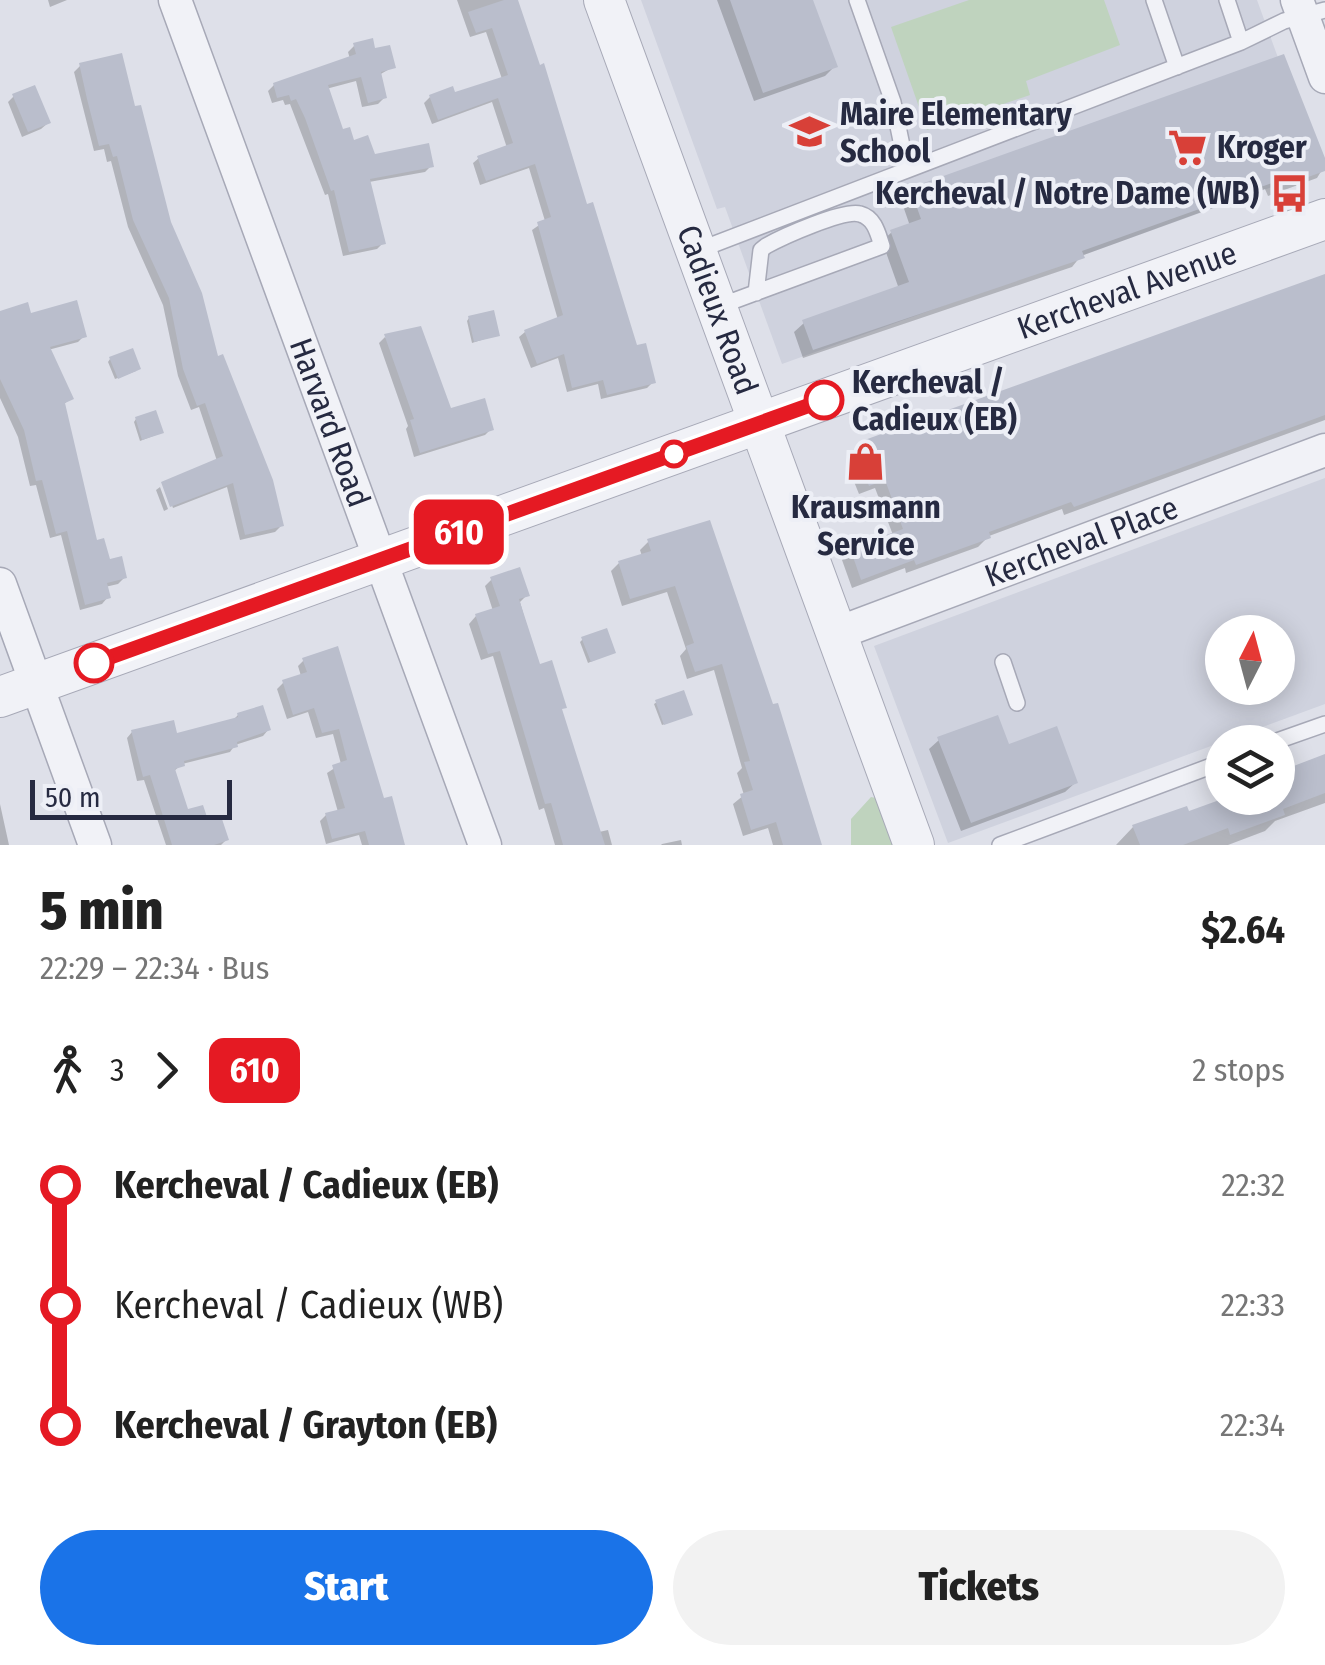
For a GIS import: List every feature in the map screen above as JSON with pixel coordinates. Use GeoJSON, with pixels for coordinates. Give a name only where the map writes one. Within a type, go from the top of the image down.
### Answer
{"type":"FeatureCollection","features":[{"type":"Feature","properties":{"kind":"street","name":"Harvard Road"},"geometry":{"type":"LineString","coordinates":[[175,0],[485,845]]}},
{"type":"Feature","properties":{"kind":"street","name":"Cadieux Road"},"geometry":{"type":"LineString","coordinates":[[604,0],[914,845]]}},
{"type":"Feature","properties":{"kind":"street"},"geometry":{"type":"LineString","coordinates":[[1309,9],[1325,77]]}},
{"type":"Feature","properties":{"kind":"street","name":"Kercheval Avenue"},"geometry":{"type":"LineString","coordinates":[[18,691],[1325,219]]}},
{"type":"Feature","properties":{"kind":"street","name":"Kercheval Place"},"geometry":{"type":"LineString","coordinates":[[838,634],[1325,450]]}},
{"type":"Feature","properties":{"kind":"street"},"geometry":{"type":"LineString","coordinates":[[0,584],[18,691],[94,845]]}},
{"type":"Feature","properties":{"kind":"lane"},"geometry":{"type":"LineString","coordinates":[[857,0],[893,102],[907,170]]}},
{"type":"Feature","properties":{"kind":"lane"},"geometry":{"type":"LineString","coordinates":[[1154,0],[1178,67]]}},
{"type":"Feature","properties":{"kind":"lane"},"geometry":{"type":"LineString","coordinates":[[1227,0],[1241,42]]}},
{"type":"Feature","properties":{"kind":"lane"},"geometry":{"type":"LineString","coordinates":[[696,251],[1178,67],[1309,9]]}},
{"type":"Feature","properties":{"kind":"lane"},"geometry":{"type":"LineString","coordinates":[[718,307],[756,293],[882,246],[874,223],[856,213],[777,240],[761,250],[756,293]]}},
{"type":"Feature","properties":{"kind":"lane"},"geometry":{"type":"LineString","coordinates":[[1003,662],[1017,703]]}},
{"type":"Feature","properties":{"kind":"lane"},"geometry":{"type":"LineString","coordinates":[[1295,735],[1325,724]]}},
{"type":"Feature","properties":{"kind":"lane"},"geometry":{"type":"LineString","coordinates":[[1000,845],[1205,768]]}},
{"type":"Feature","properties":{"kind":"shaded area"},"geometry":{"type":"Polygon","coordinates":[[[641,0],[1257,0],[1319,170],[782,364],[725,207],[717,209],[641,0]]]}},
{"type":"Feature","properties":{"kind":"shaded area"},"geometry":{"type":"Polygon","coordinates":[[[1325,478],[1325,704],[1268,725],[1205,725],[1205,748],[948,843],[874,646],[1325,478]]]}},
{"type":"Feature","properties":{"kind":"green space"},"geometry":{"type":"Polygon","coordinates":[[[969,0],[1104,0],[1120,45],[1026,81],[1030,95],[927,130],[891,27],[969,0]]]}},
{"type":"Feature","properties":{"kind":"green space"},"geometry":{"type":"Polygon","coordinates":[[[871,797],[876,798],[911,845],[851,845],[851,819],[871,797]]]}},
{"type":"Feature","properties":{"kind":"building"},"geometry":{"type":"Polygon","coordinates":[[[504,0],[518,0],[540,65],[544,63],[587,204],[593,202],[637,345],[646,343],[656,383],[607,395],[603,380],[572,388],[564,354],[537,364],[524,330],[563,315],[537,222],[551,217],[535,164],[486,181],[477,156],[513,143],[498,98],[438,120],[429,95],[453,86],[455,92],[508,75],[492,28],[476,33],[468,12],[504,0]]]}},
{"type":"Feature","properties":{"kind":"building"},"geometry":{"type":"Polygon","coordinates":[[[730,0],[813,0],[838,67],[763,93],[730,0]]]}},
{"type":"Feature","properties":{"kind":"building"},"geometry":{"type":"Polygon","coordinates":[[[373,38],[375,48],[390,45],[396,68],[381,72],[387,98],[368,103],[361,77],[328,85],[343,129],[350,127],[354,140],[368,135],[375,154],[429,143],[434,167],[370,179],[386,244],[349,252],[334,190],[331,191],[305,118],[296,99],[291,101],[289,95],[277,98],[273,83],[356,54],[353,43],[373,38]]]}},
{"type":"Feature","properties":{"kind":"building"},"geometry":{"type":"Polygon","coordinates":[[[122,53],[135,106],[141,105],[171,222],[202,293],[218,356],[223,354],[273,480],[284,526],[245,535],[233,483],[170,507],[161,482],[223,456],[205,403],[197,406],[183,369],[169,298],[133,220],[117,156],[113,157],[109,144],[99,146],[87,99],[79,63],[122,53]]]}},
{"type":"Feature","properties":{"kind":"building"},"geometry":{"type":"Polygon","coordinates":[[[1284,54],[1325,158],[1325,171],[1277,188],[1275,182],[1082,251],[1085,258],[813,350],[802,320],[909,282],[890,230],[921,219],[910,188],[1284,54]]]}},
{"type":"Feature","properties":{"kind":"building"},"geometry":{"type":"Polygon","coordinates":[[[35,85],[51,123],[28,132],[12,94],[35,85]]]}},
{"type":"Feature","properties":{"kind":"building"},"geometry":{"type":"Polygon","coordinates":[[[1325,274],[1325,415],[1074,507],[1071,502],[989,532],[991,538],[916,565],[914,560],[861,580],[850,548],[903,529],[885,480],[869,486],[854,451],[861,448],[859,442],[1325,274]]]}},
{"type":"Feature","properties":{"kind":"building"},"geometry":{"type":"Polygon","coordinates":[[[77,300],[87,337],[50,347],[74,399],[65,403],[97,540],[104,538],[110,559],[122,556],[127,578],[107,583],[111,598],[85,605],[67,531],[56,534],[42,480],[36,481],[24,430],[0,379],[0,311],[28,302],[31,313],[77,300]]]}},
{"type":"Feature","properties":{"kind":"building"},"geometry":{"type":"Polygon","coordinates":[[[494,310],[500,336],[474,342],[468,316],[494,310]]]}},
{"type":"Feature","properties":{"kind":"building"},"geometry":{"type":"Polygon","coordinates":[[[421,326],[451,408],[485,398],[494,430],[420,453],[410,420],[414,419],[384,334],[421,326]]]}},
{"type":"Feature","properties":{"kind":"building"},"geometry":{"type":"Polygon","coordinates":[[[133,348],[141,369],[118,379],[109,357],[133,348]]]}},
{"type":"Feature","properties":{"kind":"building"},"geometry":{"type":"Polygon","coordinates":[[[156,410],[164,433],[142,440],[135,417],[156,410]]]}},
{"type":"Feature","properties":{"kind":"building"},"geometry":{"type":"Polygon","coordinates":[[[710,520],[773,704],[778,703],[822,845],[783,845],[776,822],[751,830],[740,794],[753,790],[744,762],[750,761],[722,664],[695,672],[686,646],[694,643],[675,586],[630,599],[618,561],[651,551],[647,539],[710,520]]]}},
{"type":"Feature","properties":{"kind":"building"},"geometry":{"type":"Polygon","coordinates":[[[520,567],[530,596],[519,599],[540,664],[552,660],[567,708],[562,709],[605,845],[563,845],[551,803],[545,804],[500,651],[488,654],[475,614],[500,606],[490,577],[520,567]]]}},
{"type":"Feature","properties":{"kind":"building"},"geometry":{"type":"Polygon","coordinates":[[[607,628],[616,653],[591,662],[581,637],[607,628]]]}},
{"type":"Feature","properties":{"kind":"building"},"geometry":{"type":"Polygon","coordinates":[[[338,646],[384,798],[392,796],[405,845],[369,845],[365,831],[332,839],[325,813],[345,808],[332,765],[347,760],[339,729],[322,733],[314,708],[293,715],[282,680],[307,672],[302,658],[338,646]]]}},
{"type":"Feature","properties":{"kind":"building"},"geometry":{"type":"Polygon","coordinates":[[[684,690],[693,715],[664,725],[655,700],[684,690]]]}},
{"type":"Feature","properties":{"kind":"building"},"geometry":{"type":"Polygon","coordinates":[[[263,705],[271,730],[237,742],[238,747],[184,761],[185,766],[175,769],[188,809],[203,805],[208,820],[221,816],[229,840],[214,845],[172,845],[150,775],[143,777],[131,730],[174,720],[177,733],[238,717],[237,713],[263,705]]]}},
{"type":"Feature","properties":{"kind":"building"},"geometry":{"type":"Polygon","coordinates":[[[998,715],[1009,744],[1057,726],[1078,783],[971,823],[937,737],[998,715]]]}},
{"type":"Feature","properties":{"kind":"building"},"geometry":{"type":"Polygon","coordinates":[[[1325,754],[1325,793],[1295,804],[1295,765],[1325,754]]]}},
{"type":"Feature","properties":{"kind":"building"},"geometry":{"type":"Polygon","coordinates":[[[1205,805],[1205,815],[1285,815],[1230,835],[1228,828],[1183,845],[1140,845],[1132,825],[1187,806],[1189,811],[1205,805]]]}},
{"type":"Feature","properties":{"kind":"bus line","name":"610"},"geometry":{"type":"LineString","coordinates":[[94,663],[824,400]]}},
{"type":"Feature","properties":{"kind":"place","name":"Maire Elementary School"},"geometry":{"type":"Point","coordinates":[810,132]}},
{"type":"Feature","properties":{"kind":"place","name":"Kroger"},"geometry":{"type":"Point","coordinates":[1187,147]}},
{"type":"Feature","properties":{"kind":"place","name":"Kercheval / Notre Dame (WB)"},"geometry":{"type":"Point","coordinates":[1289,193]}},
{"type":"Feature","properties":{"kind":"place","name":"Kercheval / Cadieux (EB)"},"geometry":{"type":"Point","coordinates":[824,400]}},
{"type":"Feature","properties":{"kind":"place","name":"Krausmann Service"},"geometry":{"type":"Point","coordinates":[866,462]}}]}
